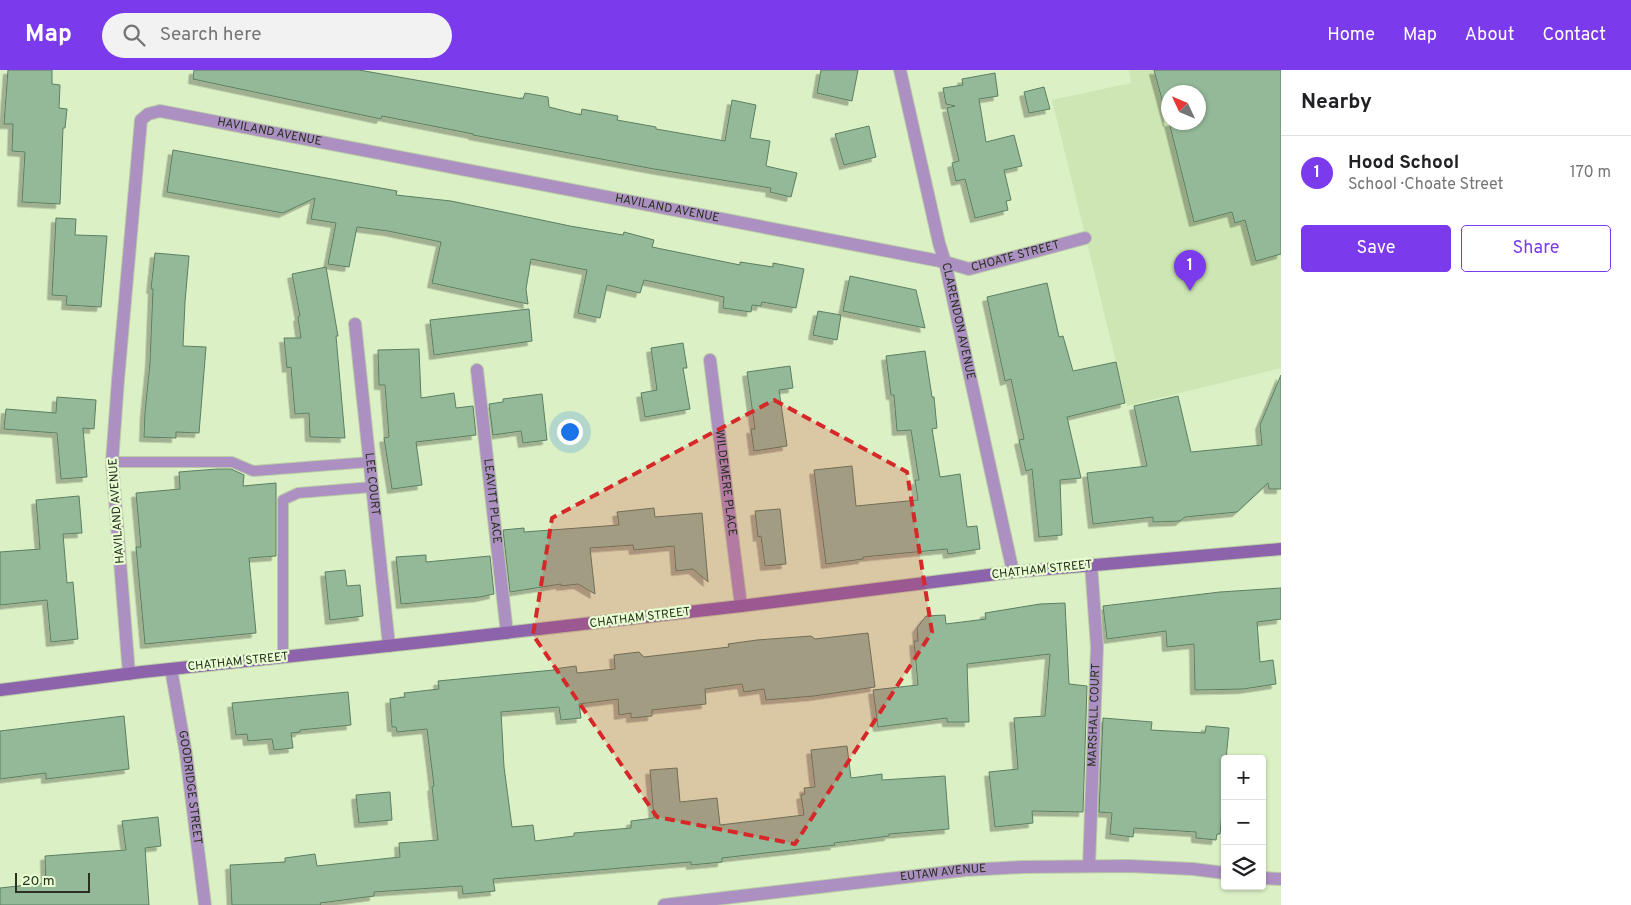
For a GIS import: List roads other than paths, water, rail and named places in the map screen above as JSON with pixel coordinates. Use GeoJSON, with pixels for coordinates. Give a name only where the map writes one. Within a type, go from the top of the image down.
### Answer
{"type":"FeatureCollection","features":[{"type":"Feature","properties":{"kind":"main road","name":"CHATHAM STREET"},"geometry":{"type":"LineString","coordinates":[[0,690],[742,606],[1013,572],[1281,549]]}},
{"type":"Feature","properties":{"kind":"street","name":"CLARENDON AVENUE"},"geometry":{"type":"LineString","coordinates":[[900,70],[936,233],[945,262],[1013,572]]}},
{"type":"Feature","properties":{"kind":"street","name":"HAVILAND AVENUE"},"geometry":{"type":"LineString","coordinates":[[128,674],[112,462],[141,120],[148,114],[160,111],[945,262]]}},
{"type":"Feature","properties":{"kind":"street","name":"CHOATE STREET"},"geometry":{"type":"LineString","coordinates":[[945,262],[969,269],[1085,238]]}},
{"type":"Feature","properties":{"kind":"street","name":"LEE COURT"},"geometry":{"type":"LineString","coordinates":[[355,324],[389,646]]}},
{"type":"Feature","properties":{"kind":"street","name":"WILDEMERE PLACE"},"geometry":{"type":"LineString","coordinates":[[710,360],[742,606]]}},
{"type":"Feature","properties":{"kind":"street","name":"LEAVITT PLACE"},"geometry":{"type":"LineString","coordinates":[[477,370],[507,633]]}},
{"type":"Feature","properties":{"kind":"street","name":"MARSHALL COURT"},"geometry":{"type":"LineString","coordinates":[[1089,866],[1097,647],[1091,564]]}},
{"type":"Feature","properties":{"kind":"street","name":"GOODRIDGE STREET"},"geometry":{"type":"LineString","coordinates":[[171,670],[186,754],[205,905]]}},
{"type":"Feature","properties":{"kind":"street","name":"EUTAW AVENUE"},"geometry":{"type":"LineString","coordinates":[[664,905],[966,870],[1089,866],[1193,869],[1221,872]]}},
{"type":"Feature","properties":{"kind":"street"},"geometry":{"type":"LineString","coordinates":[[1266,878],[1281,879]]}},
{"type":"Feature","properties":{"kind":"lane"},"geometry":{"type":"LineString","coordinates":[[112,462],[232,462],[253,471],[370,462]]}},
{"type":"Feature","properties":{"kind":"lane"},"geometry":{"type":"LineString","coordinates":[[284,657],[283,500],[298,493],[372,487]]}},
{"type":"Feature","properties":{"kind":"place","name":"Hood School"},"geometry":{"type":"Point","coordinates":[1190,291]}}]}
